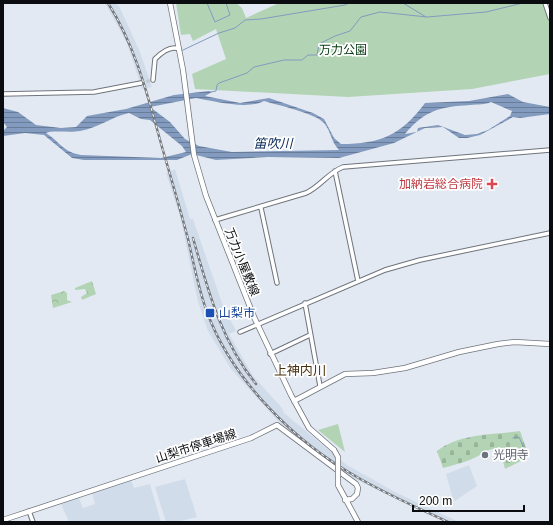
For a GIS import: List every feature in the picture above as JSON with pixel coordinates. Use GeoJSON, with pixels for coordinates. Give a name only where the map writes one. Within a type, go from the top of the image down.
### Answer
{"type":"FeatureCollection","features":[{"type":"Feature","properties":{"kind":"main road","name":"万力小屋敷線"},"geometry":{"type":"LineString","coordinates":[[170,3],[183,73],[197,166],[215,220],[270,354],[294,401],[309,428],[334,450],[338,457],[338,485],[345,500]]}},
{"type":"Feature","properties":{"kind":"main road"},"geometry":{"type":"LineString","coordinates":[[294,401],[345,374],[380,372],[405,368],[475,348],[515,342],[550,344]]}},
{"type":"Feature","properties":{"kind":"main road","name":"山梨市停車場線"},"geometry":{"type":"LineString","coordinates":[[3,520],[244,441],[277,425],[356,484],[358,488],[357,494],[352,498],[345,500]]}},
{"type":"Feature","properties":{"kind":"main road"},"geometry":{"type":"LineString","coordinates":[[345,500],[358,522]]}},
{"type":"Feature","properties":{"kind":"street"},"geometry":{"type":"LineString","coordinates":[[545,3],[550,18]]}},
{"type":"Feature","properties":{"kind":"street"},"geometry":{"type":"LineString","coordinates":[[153,80],[155,59],[168,49],[175,47],[179,49]]}},
{"type":"Feature","properties":{"kind":"street"},"geometry":{"type":"LineString","coordinates":[[3,94],[94,92],[141,83]]}},
{"type":"Feature","properties":{"kind":"street"},"geometry":{"type":"LineString","coordinates":[[215,220],[306,194],[335,171],[343,168],[550,150]]}},
{"type":"Feature","properties":{"kind":"street"},"geometry":{"type":"LineString","coordinates":[[335,171],[358,281]]}},
{"type":"Feature","properties":{"kind":"street"},"geometry":{"type":"LineString","coordinates":[[261,208],[277,283]]}},
{"type":"Feature","properties":{"kind":"street"},"geometry":{"type":"LineString","coordinates":[[240,332],[358,281],[420,260],[550,233]]}},
{"type":"Feature","properties":{"kind":"street"},"geometry":{"type":"LineString","coordinates":[[305,303],[320,386]]}},
{"type":"Feature","properties":{"kind":"street"},"geometry":{"type":"LineString","coordinates":[[270,354],[310,335]]}},
{"type":"Feature","properties":{"kind":"street"},"geometry":{"type":"LineString","coordinates":[[29,511],[33,522]]}},
{"type":"Feature","properties":{"kind":"shaded area"},"geometry":{"type":"Polygon","coordinates":[[[105,3],[116,3],[120,8],[140,52],[152,87],[142,89],[127,43],[105,3]]]}},
{"type":"Feature","properties":{"kind":"shaded area"},"geometry":{"type":"Polygon","coordinates":[[[175,169],[190,219],[193,219],[222,303],[236,331],[229,334],[253,376],[282,408],[284,413],[347,465],[395,492],[459,522],[446,522],[355,479],[320,455],[278,421],[231,369],[208,331],[198,302],[181,220],[166,173],[175,169]]]}},
{"type":"Feature","properties":{"kind":"shaded area"},"geometry":{"type":"Polygon","coordinates":[[[469,465],[477,486],[455,501],[452,496],[446,474],[469,465]]]}},
{"type":"Feature","properties":{"kind":"shaded area"},"geometry":{"type":"Polygon","coordinates":[[[185,479],[197,517],[177,522],[166,522],[155,487],[185,479]]]}},
{"type":"Feature","properties":{"kind":"shaded area"},"geometry":{"type":"Polygon","coordinates":[[[131,480],[134,488],[150,484],[161,522],[69,522],[61,504],[79,498],[83,508],[95,504],[92,493],[131,480]]]}},
{"type":"Feature","properties":{"kind":"green space","name":"万力公園"},"geometry":{"type":"Polygon","coordinates":[[[176,3],[236,3],[242,8],[246,18],[279,3],[550,3],[550,74],[472,89],[348,97],[195,89],[192,74],[226,59],[216,29],[193,41],[190,34],[181,35],[176,3]]]}},
{"type":"Feature","properties":{"kind":"green space"},"geometry":{"type":"Polygon","coordinates":[[[92,281],[96,294],[82,300],[81,297],[87,293],[85,289],[75,290],[75,288],[92,281]]]}},
{"type":"Feature","properties":{"kind":"green space"},"geometry":{"type":"Polygon","coordinates":[[[64,291],[67,293],[67,300],[72,302],[53,308],[51,295],[64,291]]]}},
{"type":"Feature","properties":{"kind":"green space"},"geometry":{"type":"Polygon","coordinates":[[[338,424],[345,452],[318,430],[338,424]]]}},
{"type":"Feature","properties":{"kind":"green space"},"geometry":{"type":"Polygon","coordinates":[[[520,431],[526,448],[515,452],[521,461],[505,469],[500,449],[489,450],[474,458],[443,468],[437,451],[446,445],[466,438],[520,431]]]}},
{"type":"Feature","properties":{"kind":"water"},"geometry":{"type":"Polygon","coordinates":[[[209,91],[212,92],[205,96],[240,103],[269,98],[313,113],[324,119],[334,138],[341,144],[368,142],[389,136],[407,123],[425,103],[469,101],[508,94],[523,102],[550,107],[550,114],[520,118],[513,117],[480,135],[467,138],[459,138],[443,127],[425,128],[417,132],[394,143],[339,158],[268,157],[216,160],[192,154],[177,160],[84,160],[72,158],[44,135],[25,133],[3,136],[3,131],[7,127],[3,122],[3,108],[18,112],[36,125],[61,128],[76,127],[87,116],[126,109],[174,95],[209,91]],[[196,98],[150,107],[170,122],[185,139],[199,146],[232,152],[339,150],[334,144],[324,123],[313,116],[264,101],[257,104],[240,105],[196,98]],[[491,102],[450,107],[434,111],[426,115],[412,126],[405,134],[417,132],[418,128],[438,125],[465,135],[477,134],[488,130],[510,116],[512,111],[491,102]],[[129,113],[87,130],[46,133],[70,152],[81,155],[161,158],[186,152],[182,146],[150,120],[141,119],[129,113]]]}},
{"type":"Feature","properties":{"kind":"waterway"},"geometry":{"type":"LineString","coordinates":[[207,3],[215,22],[230,15],[226,3]]}},
{"type":"Feature","properties":{"kind":"waterway"},"geometry":{"type":"LineString","coordinates":[[181,51],[219,33],[235,28],[245,20],[261,19],[345,5],[349,3]]}},
{"type":"Feature","properties":{"kind":"waterway"},"geometry":{"type":"LineString","coordinates":[[403,3],[426,17]]}},
{"type":"Feature","properties":{"kind":"waterway"},"geometry":{"type":"LineString","coordinates":[[211,92],[216,91],[219,83],[247,73],[254,67],[284,60],[302,60],[308,55],[317,55],[319,44],[350,31],[361,17],[380,12],[427,17],[486,12],[523,3]]}},
{"type":"Feature","properties":{"kind":"waterway"},"geometry":{"type":"LineString","coordinates":[[513,438],[519,437],[527,455]]}},
{"type":"Feature","properties":{"kind":"tunnel"},"geometry":{"type":"LineString","coordinates":[[141,83],[153,80]]}},
{"type":"Feature","properties":{"kind":"railway"},"geometry":{"type":"LineString","coordinates":[[108,3],[118,20],[134,55],[146,91],[182,216],[204,303],[218,337],[232,362],[268,407],[311,446],[334,463],[357,477],[402,501],[448,522]]}},
{"type":"Feature","properties":{"kind":"railway"},"geometry":{"type":"LineString","coordinates":[[193,238],[210,296],[225,333],[244,368],[256,384]]}},
{"type":"Feature","properties":{"kind":"place","name":"加納岩総合病院"},"geometry":{"type":"Point","coordinates":[492,184]}},
{"type":"Feature","properties":{"kind":"place","name":"山梨市"},"geometry":{"type":"Point","coordinates":[210,313]}},
{"type":"Feature","properties":{"kind":"place","name":"光明寺"},"geometry":{"type":"Point","coordinates":[485,455]}},
{"type":"Feature","properties":{"kind":"district","name":"上神内川"},"geometry":{"type":"Point","coordinates":[300,370]}},
{"type":"Feature","properties":{"kind":"water label","name":"笛吹川"},"geometry":{"type":"Point","coordinates":[273,143]}}]}
